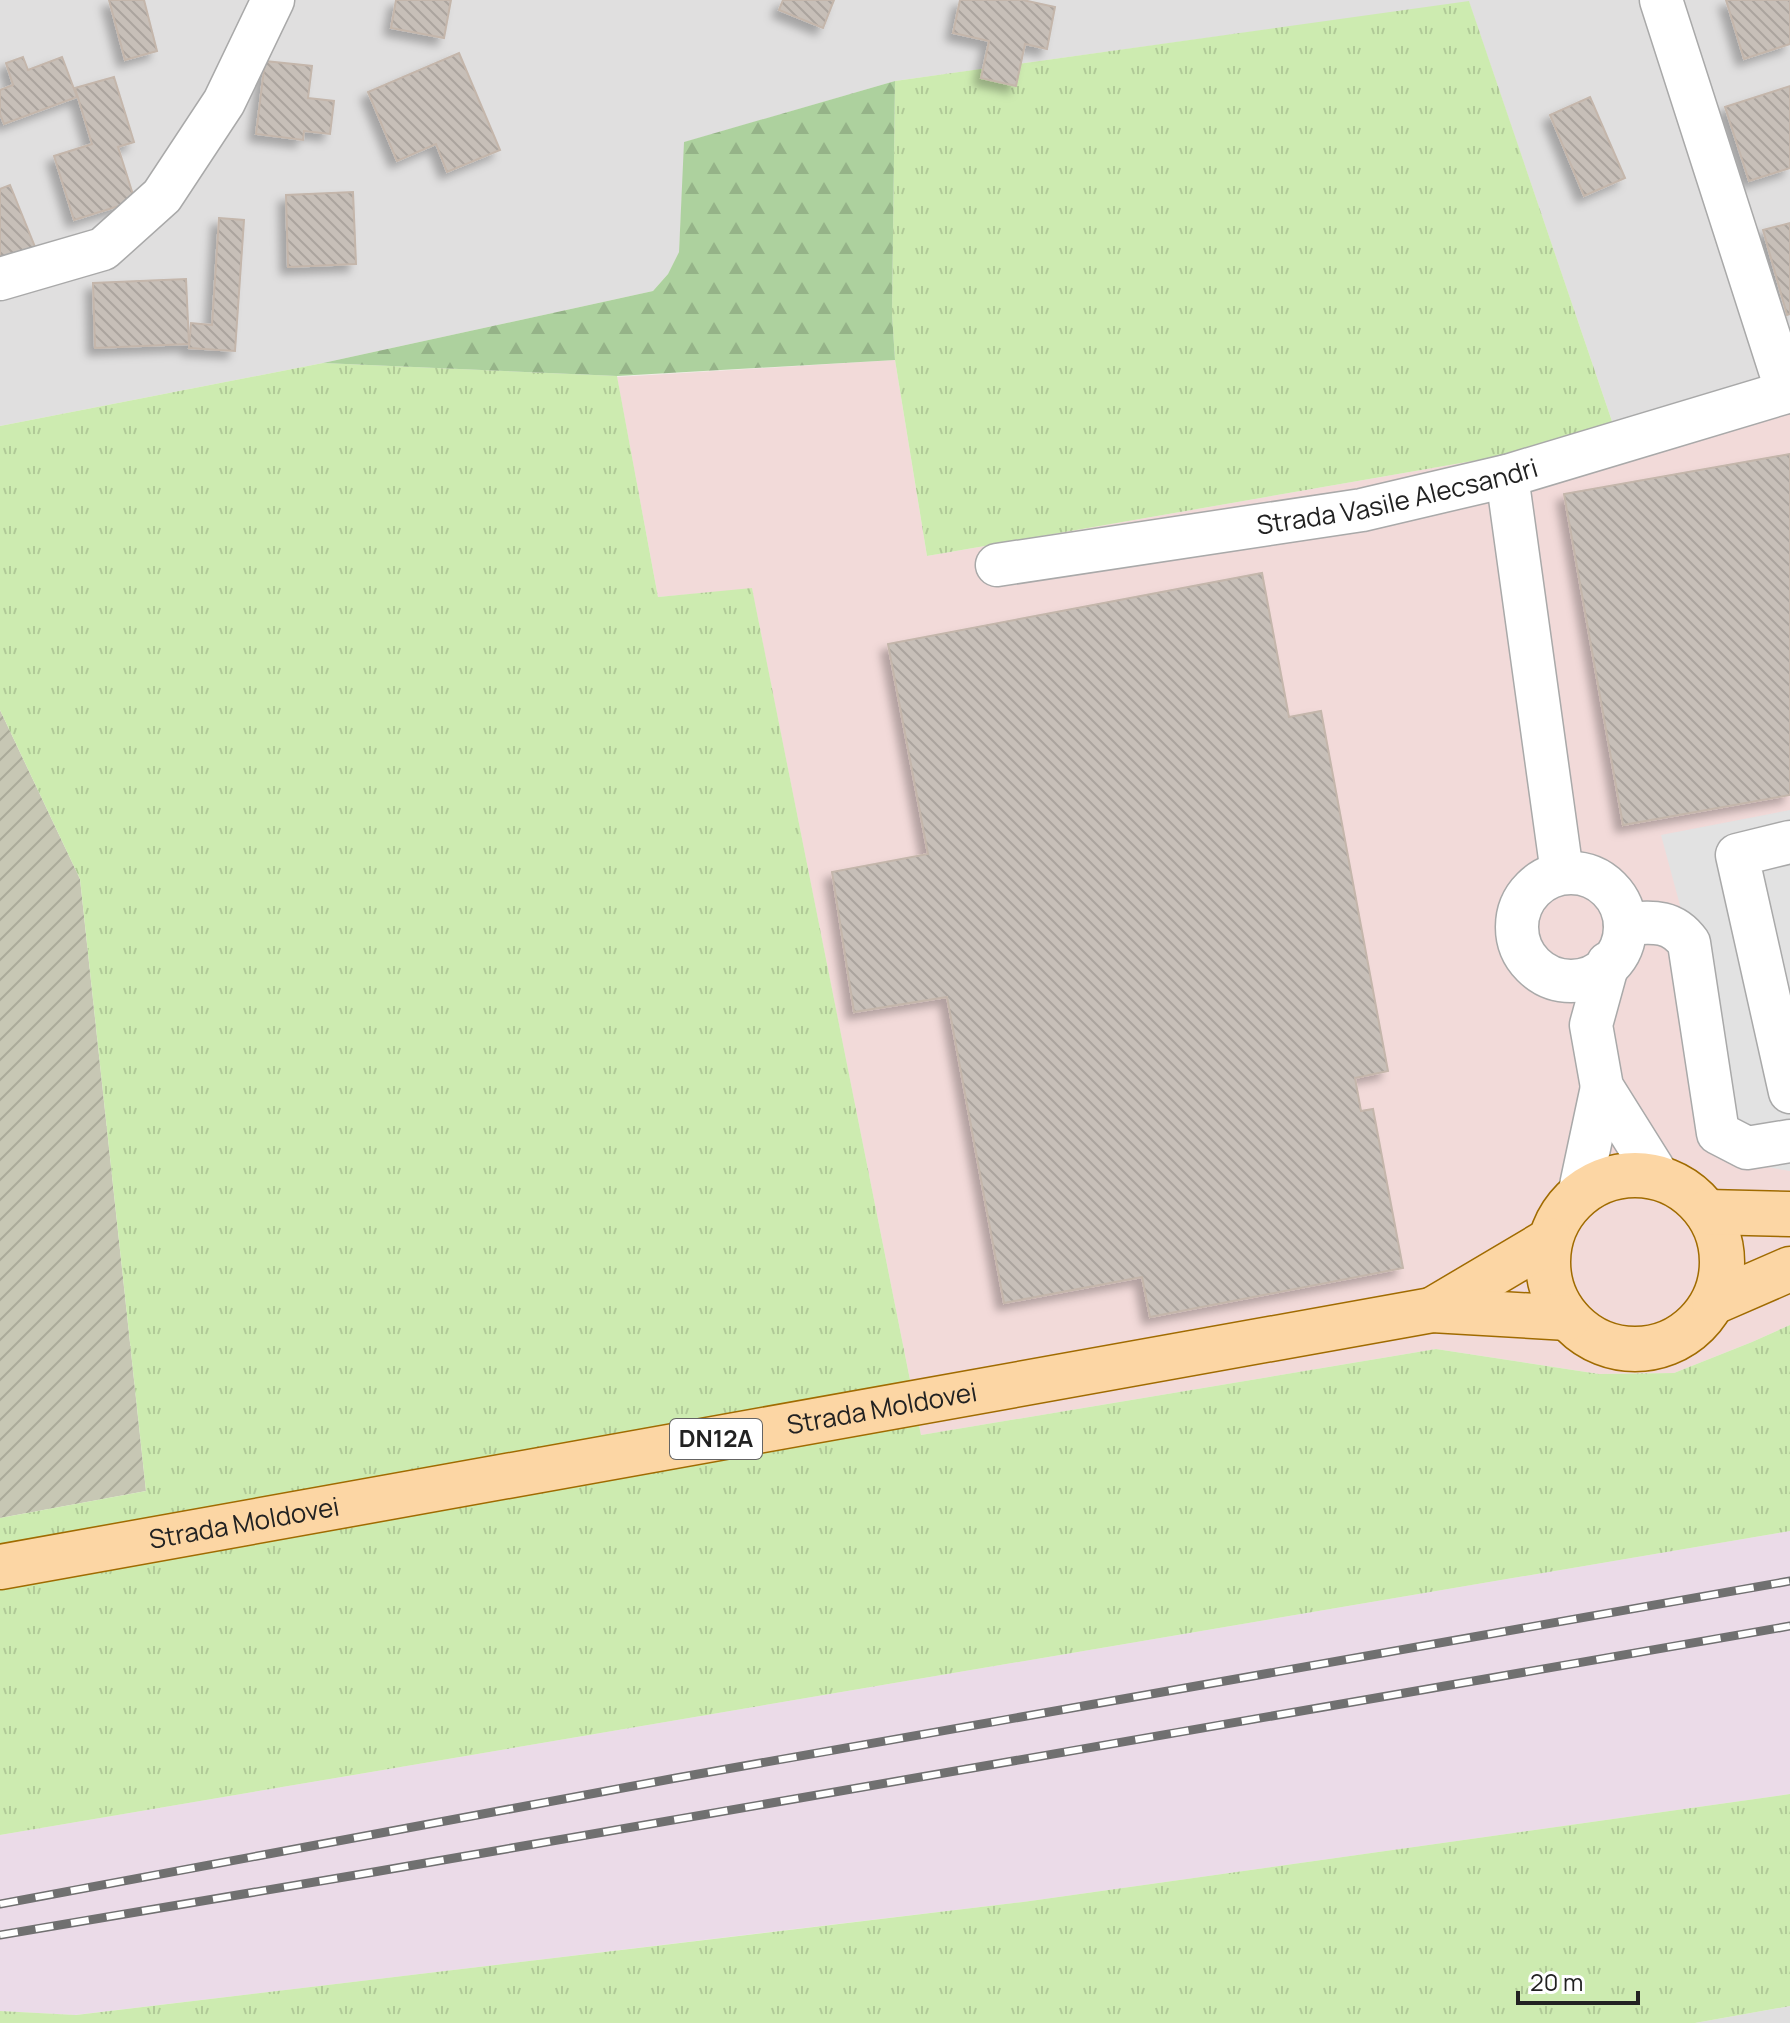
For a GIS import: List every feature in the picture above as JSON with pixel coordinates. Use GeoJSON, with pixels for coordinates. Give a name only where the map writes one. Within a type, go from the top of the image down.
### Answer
{"type":"FeatureCollection","features":[{"type":"Feature","properties":{"kind":"main road"},"geometry":{"type":"LineString","coordinates":[[1714,1302],[1722,1273],[1722,1246],[1707,1212],[1686,1192],[1659,1178],[1636,1174],[1621,1176],[1597,1184],[1579,1195],[1559,1219],[1550,1240],[1550,1283],[1568,1318],[1590,1338],[1606,1345],[1636,1351],[1656,1348],[1683,1336],[1714,1302],[1790,1269]]}},
{"type":"Feature","properties":{"kind":"main road"},"geometry":{"type":"LineString","coordinates":[[1707,1212],[1790,1214]]}},
{"type":"Feature","properties":{"kind":"main road","name":"Strada Moldovei"},"geometry":{"type":"LineString","coordinates":[[1432,1310],[1550,1240]]}},
{"type":"Feature","properties":{"kind":"main road","name":"Strada Moldovei"},"geometry":{"type":"LineString","coordinates":[[0,1567],[1432,1310],[1568,1318]]}},
{"type":"Feature","properties":{"kind":"street"},"geometry":{"type":"LineString","coordinates":[[0,279],[103,249],[162,196],[224,102],[273,0]]}},
{"type":"Feature","properties":{"kind":"street","name":"Strada Vasile Alecsandri"},"geometry":{"type":"LineString","coordinates":[[997,565],[1362,510],[1507,476],[1788,392],[1661,0]]}},
{"type":"Feature","properties":{"kind":"street"},"geometry":{"type":"LineString","coordinates":[[1507,476],[1562,873]]}},
{"type":"Feature","properties":{"kind":"street"},"geometry":{"type":"LineString","coordinates":[[1788,1078],[1737,855],[1790,842]]}},
{"type":"Feature","properties":{"kind":"street"},"geometry":{"type":"LineString","coordinates":[[1549,977],[1575,981],[1593,977],[1623,944],[1625,924],[1622,907],[1611,890],[1597,879],[1577,873],[1562,873],[1540,882],[1526,895],[1517,915],[1517,936],[1528,962],[1549,977],[1591,1025]]}},
{"type":"Feature","properties":{"kind":"street"},"geometry":{"type":"LineString","coordinates":[[1625,924],[1654,922],[1680,931],[1689,943],[1718,1133],[1747,1148],[1790,1141]]}},
{"type":"Feature","properties":{"kind":"street"},"geometry":{"type":"LineString","coordinates":[[1608,963],[1591,1025],[1602,1087],[1659,1178]]}},
{"type":"Feature","properties":{"kind":"street"},"geometry":{"type":"LineString","coordinates":[[1579,1195],[1602,1087]]}},
{"type":"Feature","properties":{"kind":"shaded area"},"geometry":{"type":"Polygon","coordinates":[[[0,0],[1790,0],[1790,387],[1617,436],[1469,2],[895,81],[685,142],[679,252],[668,274],[653,291],[323,363],[0,426],[0,0]]]}},
{"type":"Feature","properties":{"kind":"shaded area"},"geometry":{"type":"Polygon","coordinates":[[[895,360],[927,556],[1617,436],[1790,387],[1790,1325],[1674,1373],[1599,1374],[1436,1349],[921,1435],[752,589],[658,597],[617,377],[895,360]]]}},
{"type":"Feature","properties":{"kind":"shaded area"},"geometry":{"type":"Polygon","coordinates":[[[0,710],[80,879],[146,1491],[0,1518],[0,710]]]}},
{"type":"Feature","properties":{"kind":"shaded area"},"geometry":{"type":"Polygon","coordinates":[[[1790,810],[1790,1171],[1750,1164],[1661,835],[1790,810]]]}},
{"type":"Feature","properties":{"kind":"shaded area"},"geometry":{"type":"Polygon","coordinates":[[[1790,1531],[1790,1794],[1023,1902],[75,2015],[0,2011],[0,1835],[1790,1531]]]}},
{"type":"Feature","properties":{"kind":"shaded area"},"geometry":{"type":"Polygon","coordinates":[[[1790,2006],[1790,2023],[1695,2023],[1790,2006]]]}},
{"type":"Feature","properties":{"kind":"green space"},"geometry":{"type":"Polygon","coordinates":[[[1469,1],[1617,436],[927,556],[895,360],[892,314],[895,81],[1469,1]]]}},
{"type":"Feature","properties":{"kind":"green space"},"geometry":{"type":"Polygon","coordinates":[[[895,81],[892,314],[895,360],[617,376],[323,363],[653,291],[668,274],[679,252],[684,142],[895,81]]]}},
{"type":"Feature","properties":{"kind":"green space"},"geometry":{"type":"Polygon","coordinates":[[[323,363],[617,376],[658,597],[752,588],[921,1435],[1436,1349],[1599,1374],[1674,1373],[1790,1325],[1790,1531],[0,1835],[0,1518],[146,1491],[80,879],[0,710],[0,426],[323,363]]]}},
{"type":"Feature","properties":{"kind":"green space"},"geometry":{"type":"Polygon","coordinates":[[[1790,1794],[1790,2006],[1695,2023],[0,2023],[0,2011],[76,2015],[1023,1902],[1790,1794]]]}},
{"type":"Feature","properties":{"kind":"building"},"geometry":{"type":"Polygon","coordinates":[[[109,0],[144,0],[157,51],[125,60],[109,0]]]}},
{"type":"Feature","properties":{"kind":"building"},"geometry":{"type":"Polygon","coordinates":[[[396,0],[451,0],[444,38],[391,28],[396,0]]]}},
{"type":"Feature","properties":{"kind":"building"},"geometry":{"type":"Polygon","coordinates":[[[783,0],[834,0],[823,28],[779,10],[783,0]]]}},
{"type":"Feature","properties":{"kind":"building"},"geometry":{"type":"Polygon","coordinates":[[[960,0],[1023,0],[1055,7],[1047,49],[1025,44],[1016,86],[981,78],[989,41],[953,33],[960,0]]]}},
{"type":"Feature","properties":{"kind":"building"},"geometry":{"type":"Polygon","coordinates":[[[1726,0],[1790,0],[1790,44],[1744,59],[1726,0]]]}},
{"type":"Feature","properties":{"kind":"building"},"geometry":{"type":"Polygon","coordinates":[[[459,53],[500,150],[447,172],[436,144],[397,161],[368,92],[459,53]]]}},
{"type":"Feature","properties":{"kind":"building"},"geometry":{"type":"Polygon","coordinates":[[[23,57],[28,70],[62,57],[77,97],[4,124],[0,114],[0,90],[13,85],[6,63],[23,57]]]}},
{"type":"Feature","properties":{"kind":"building"},"geometry":{"type":"Polygon","coordinates":[[[265,61],[312,66],[308,98],[334,101],[330,134],[304,131],[303,140],[256,134],[265,61]]]}},
{"type":"Feature","properties":{"kind":"building"},"geometry":{"type":"Polygon","coordinates":[[[114,77],[134,142],[118,147],[135,201],[74,220],[54,156],[92,144],[75,88],[114,77]]]}},
{"type":"Feature","properties":{"kind":"building"},"geometry":{"type":"Polygon","coordinates":[[[1790,86],[1790,168],[1749,181],[1725,107],[1790,86]]]}},
{"type":"Feature","properties":{"kind":"building"},"geometry":{"type":"Polygon","coordinates":[[[1590,97],[1625,178],[1584,196],[1550,115],[1590,97]]]}},
{"type":"Feature","properties":{"kind":"building"},"geometry":{"type":"Polygon","coordinates":[[[10,185],[35,247],[0,261],[0,189],[10,185]]]}},
{"type":"Feature","properties":{"kind":"building"},"geometry":{"type":"Polygon","coordinates":[[[353,192],[356,264],[288,267],[286,195],[353,192]]]}},
{"type":"Feature","properties":{"kind":"building"},"geometry":{"type":"Polygon","coordinates":[[[219,218],[244,220],[235,351],[189,348],[191,323],[212,325],[219,218]]]}},
{"type":"Feature","properties":{"kind":"building"},"geometry":{"type":"Polygon","coordinates":[[[1790,223],[1790,314],[1787,315],[1763,230],[1790,223]]]}},
{"type":"Feature","properties":{"kind":"building"},"geometry":{"type":"Polygon","coordinates":[[[186,279],[189,344],[95,348],[93,283],[186,279]]]}},
{"type":"Feature","properties":{"kind":"building"},"geometry":{"type":"Polygon","coordinates":[[[1790,454],[1790,795],[1623,825],[1564,494],[1790,454]]]}},
{"type":"Feature","properties":{"kind":"building"},"geometry":{"type":"Polygon","coordinates":[[[1262,573],[1289,717],[1321,711],[1388,1071],[1355,1078],[1361,1111],[1373,1109],[1403,1268],[1150,1317],[1142,1277],[1004,1303],[947,997],[854,1012],[832,872],[928,854],[888,644],[1262,573]]]}},
{"type":"Feature","properties":{"kind":"railway"},"geometry":{"type":"LineString","coordinates":[[0,1904],[676,1778],[1790,1581]]}},
{"type":"Feature","properties":{"kind":"railway"},"geometry":{"type":"LineString","coordinates":[[0,1935],[1790,1626]]}}]}
